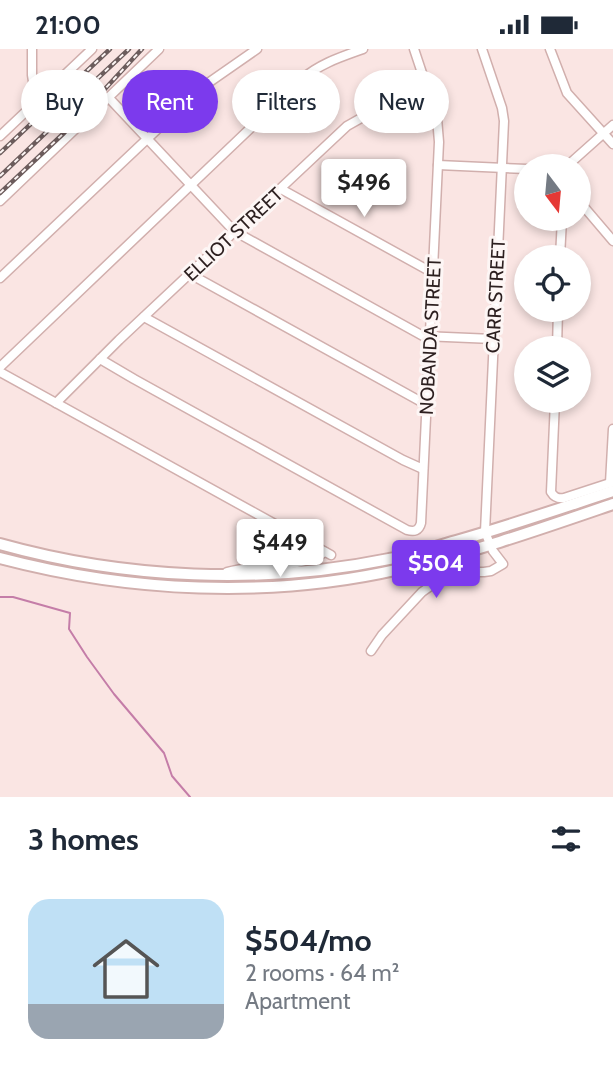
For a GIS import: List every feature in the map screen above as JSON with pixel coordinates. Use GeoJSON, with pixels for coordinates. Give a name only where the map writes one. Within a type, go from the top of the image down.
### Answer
{"type":"FeatureCollection","features":[{"type":"Feature","properties":{"kind":"main road"},"geometry":{"type":"LineString","coordinates":[[0,544],[89,564],[160,572],[221,575],[285,573],[404,555],[485,532],[612,485]]}},
{"type":"Feature","properties":{"kind":"main road"},"geometry":{"type":"LineString","coordinates":[[0,558],[82,576],[149,585],[248,587],[309,584],[433,562],[613,504]]}},
{"type":"Feature","properties":{"kind":"street"},"geometry":{"type":"LineString","coordinates":[[32,49],[32,70]]}},
{"type":"Feature","properties":{"kind":"street"},"geometry":{"type":"LineString","coordinates":[[69,70],[92,49]]}},
{"type":"Feature","properties":{"kind":"street"},"geometry":{"type":"LineString","coordinates":[[0,201],[159,49]]}},
{"type":"Feature","properties":{"kind":"street"},"geometry":{"type":"LineString","coordinates":[[0,278],[201,88],[257,49]]}},
{"type":"Feature","properties":{"kind":"street"},"geometry":{"type":"LineString","coordinates":[[0,367],[308,74],[330,61],[363,49]]}},
{"type":"Feature","properties":{"kind":"street","name":"NOBANDA STREET"},"geometry":{"type":"LineString","coordinates":[[414,49],[421,70]]}},
{"type":"Feature","properties":{"kind":"street","name":"CARR STREET"},"geometry":{"type":"LineString","coordinates":[[371,651],[382,635],[422,593],[439,580],[456,572],[491,571],[503,564],[485,532],[503,115],[482,49]]}},
{"type":"Feature","properties":{"kind":"street"},"geometry":{"type":"LineString","coordinates":[[550,49],[567,93],[613,144]]}},
{"type":"Feature","properties":{"kind":"street"},"geometry":{"type":"LineString","coordinates":[[109,98],[234,231],[416,333],[430,337],[493,339]]}},
{"type":"Feature","properties":{"kind":"street"},"geometry":{"type":"LineString","coordinates":[[0,136],[21,116]]}},
{"type":"Feature","properties":{"kind":"street","name":"ELLIOT STREET"},"geometry":{"type":"LineString","coordinates":[[56,403],[234,231],[354,122]]}},
{"type":"Feature","properties":{"kind":"street"},"geometry":{"type":"LineString","coordinates":[[580,154],[613,125]]}},
{"type":"Feature","properties":{"kind":"street","name":"NOBANDA STREET"},"geometry":{"type":"LineString","coordinates":[[100,359],[407,530],[414,531],[420,526],[439,133]]}},
{"type":"Feature","properties":{"kind":"street"},"geometry":{"type":"LineString","coordinates":[[438,165],[514,168]]}},
{"type":"Feature","properties":{"kind":"street"},"geometry":{"type":"LineString","coordinates":[[281,189],[433,273]]}},
{"type":"Feature","properties":{"kind":"street"},"geometry":{"type":"LineString","coordinates":[[592,216],[613,241]]}},
{"type":"Feature","properties":{"kind":"street"},"geometry":{"type":"LineString","coordinates":[[190,274],[427,405]]}},
{"type":"Feature","properties":{"kind":"street"},"geometry":{"type":"LineString","coordinates":[[144,317],[423,469]]}},
{"type":"Feature","properties":{"kind":"street"},"geometry":{"type":"LineString","coordinates":[[0,372],[328,553],[307,560],[238,569],[221,575]]}},
{"type":"Feature","properties":{"kind":"street"},"geometry":{"type":"LineString","coordinates":[[554,413],[551,492],[559,499],[612,485],[613,429]]}},
{"type":"Feature","properties":{"kind":"waterway"},"geometry":{"type":"LineString","coordinates":[[0,597],[13,597],[70,613],[69,629],[87,657],[164,753],[172,776],[190,797]]}},
{"type":"Feature","properties":{"kind":"railway"},"geometry":{"type":"LineString","coordinates":[[0,153],[110,49]]}},
{"type":"Feature","properties":{"kind":"railway"},"geometry":{"type":"LineString","coordinates":[[107,70],[129,49]]}},
{"type":"Feature","properties":{"kind":"railway"},"geometry":{"type":"LineString","coordinates":[[0,193],[64,133],[142,49]]}},
{"type":"Feature","properties":{"kind":"railway"},"geometry":{"type":"LineString","coordinates":[[0,176],[45,133]]}}]}
